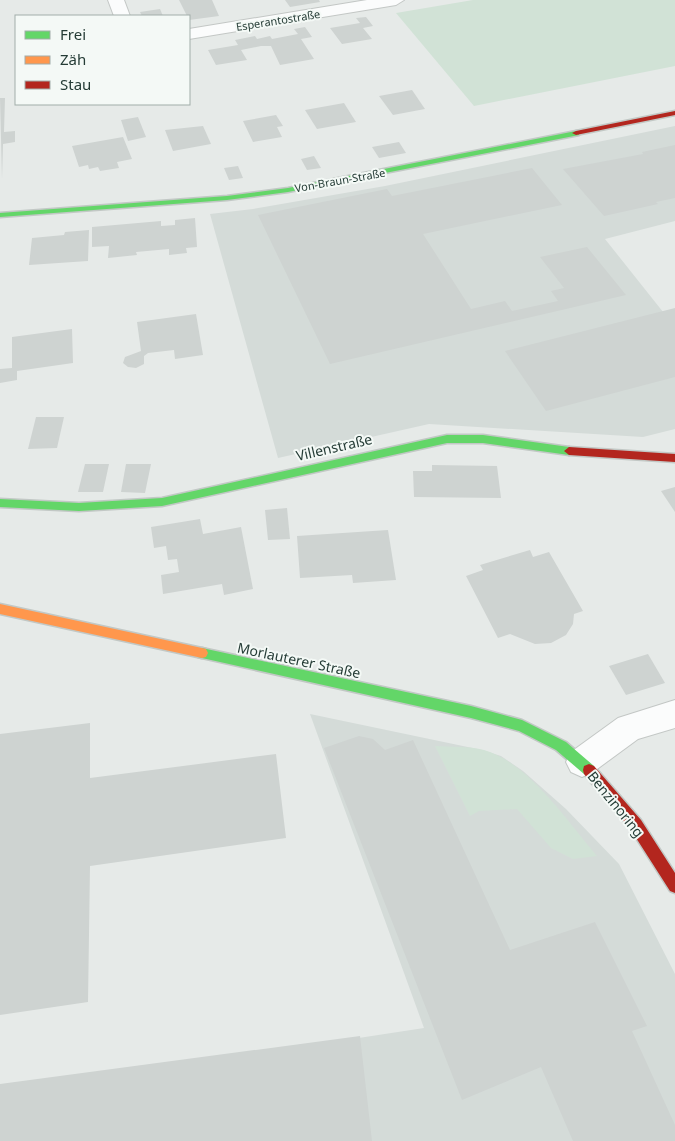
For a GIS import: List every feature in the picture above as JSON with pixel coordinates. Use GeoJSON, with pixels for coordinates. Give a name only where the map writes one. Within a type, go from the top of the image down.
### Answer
{"type":"FeatureCollection","features":[{"type":"Feature","properties":{"kind":"street"},"geometry":{"type":"LineString","coordinates":[[116,0],[122,15]]}},
{"type":"Feature","properties":{"kind":"street","name":"Esperantostraße"},"geometry":{"type":"LineString","coordinates":[[190,34],[396,0]]}},
{"type":"Feature","properties":{"kind":"street","name":"Von-Braun-Straße"},"geometry":{"type":"LineString","coordinates":[[0,215],[218,199],[288,190],[675,113]]}},
{"type":"Feature","properties":{"kind":"street","name":"Villenstraße"},"geometry":{"type":"LineString","coordinates":[[0,503],[79,507],[162,502],[414,444],[447,439],[483,440],[628,457],[675,458]]}},
{"type":"Feature","properties":{"kind":"street","name":"Morlauterer Straße"},"geometry":{"type":"LineString","coordinates":[[0,609],[499,719],[543,736],[561,746],[582,762]]}},
{"type":"Feature","properties":{"kind":"street","name":"Benzinoring"},"geometry":{"type":"LineString","coordinates":[[675,714],[628,728],[582,762],[636,826],[675,886]]}},
{"type":"Feature","properties":{"kind":"shaded area"},"geometry":{"type":"Polygon","coordinates":[[[675,126],[675,221],[605,239],[675,327],[675,429],[643,437],[429,424],[278,458],[210,214],[253,209],[385,186],[675,126]]]}},
{"type":"Feature","properties":{"kind":"shaded area"},"geometry":{"type":"Polygon","coordinates":[[[310,714],[482,750],[501,756],[523,771],[566,809],[619,864],[675,974],[675,1141],[0,1141],[0,1093],[424,1028],[310,714]]]}},
{"type":"Feature","properties":{"kind":"green space"},"geometry":{"type":"Polygon","coordinates":[[[473,0],[675,0],[675,66],[474,106],[396,13],[473,0]]]}},
{"type":"Feature","properties":{"kind":"green space"},"geometry":{"type":"Polygon","coordinates":[[[435,746],[466,747],[484,750],[501,757],[516,767],[546,795],[597,856],[573,859],[551,848],[517,809],[479,811],[470,816],[435,746]]]}},
{"type":"Feature","properties":{"kind":"building"},"geometry":{"type":"Polygon","coordinates":[[[179,0],[212,0],[219,16],[190,20],[190,15],[186,15],[179,0]]]}},
{"type":"Feature","properties":{"kind":"building"},"geometry":{"type":"Polygon","coordinates":[[[285,0],[319,0],[320,2],[290,7],[285,0]]]}},
{"type":"Feature","properties":{"kind":"building"},"geometry":{"type":"Polygon","coordinates":[[[160,9],[163,15],[142,15],[140,12],[160,9]]]}},
{"type":"Feature","properties":{"kind":"building"},"geometry":{"type":"Polygon","coordinates":[[[366,17],[373,26],[363,28],[372,39],[342,44],[330,28],[360,23],[356,18],[366,17]]]}},
{"type":"Feature","properties":{"kind":"building"},"geometry":{"type":"Polygon","coordinates":[[[305,27],[312,37],[301,39],[314,59],[280,65],[271,46],[261,46],[241,50],[247,60],[216,65],[208,50],[238,45],[235,40],[255,36],[257,39],[270,36],[272,39],[298,34],[294,29],[305,27]]]}},
{"type":"Feature","properties":{"kind":"building"},"geometry":{"type":"Polygon","coordinates":[[[412,90],[425,109],[393,115],[379,96],[412,90]]]}},
{"type":"Feature","properties":{"kind":"building"},"geometry":{"type":"Polygon","coordinates":[[[0,98],[5,98],[4,132],[15,131],[15,142],[3,144],[2,179],[0,98]]]}},
{"type":"Feature","properties":{"kind":"building"},"geometry":{"type":"Polygon","coordinates":[[[344,103],[356,122],[317,129],[305,110],[344,103]]]}},
{"type":"Feature","properties":{"kind":"building"},"geometry":{"type":"Polygon","coordinates":[[[276,115],[283,126],[277,127],[282,137],[253,142],[243,121],[276,115]]]}},
{"type":"Feature","properties":{"kind":"building"},"geometry":{"type":"Polygon","coordinates":[[[138,117],[146,137],[128,141],[121,120],[138,117]]]}},
{"type":"Feature","properties":{"kind":"building"},"geometry":{"type":"Polygon","coordinates":[[[203,126],[211,144],[173,151],[165,130],[203,126]]]}},
{"type":"Feature","properties":{"kind":"building"},"geometry":{"type":"Polygon","coordinates":[[[123,137],[132,159],[117,162],[119,168],[100,171],[98,167],[89,169],[88,165],[79,167],[72,146],[123,137]]]}},
{"type":"Feature","properties":{"kind":"building"},"geometry":{"type":"Polygon","coordinates":[[[399,142],[406,153],[379,158],[372,147],[399,142]]]}},
{"type":"Feature","properties":{"kind":"building"},"geometry":{"type":"Polygon","coordinates":[[[675,145],[675,198],[656,202],[658,204],[604,216],[563,169],[643,154],[642,152],[675,145]]]}},
{"type":"Feature","properties":{"kind":"building"},"geometry":{"type":"Polygon","coordinates":[[[314,156],[321,168],[307,170],[301,159],[314,156]]]}},
{"type":"Feature","properties":{"kind":"building"},"geometry":{"type":"Polygon","coordinates":[[[238,166],[243,178],[229,180],[224,168],[238,166]]]}},
{"type":"Feature","properties":{"kind":"building"},"geometry":{"type":"Polygon","coordinates":[[[532,168],[562,205],[423,234],[471,309],[505,301],[512,311],[558,301],[551,291],[564,288],[540,257],[587,247],[626,295],[330,364],[258,215],[387,189],[392,196],[532,168]]]}},
{"type":"Feature","properties":{"kind":"building"},"geometry":{"type":"Polygon","coordinates":[[[195,218],[197,247],[186,248],[187,253],[169,255],[169,249],[136,252],[137,255],[108,258],[109,246],[92,247],[92,227],[161,221],[161,226],[175,225],[175,220],[195,218]]]}},
{"type":"Feature","properties":{"kind":"building"},"geometry":{"type":"Polygon","coordinates":[[[89,230],[88,261],[29,265],[32,238],[89,230]]]}},
{"type":"Feature","properties":{"kind":"building"},"geometry":{"type":"Polygon","coordinates":[[[675,308],[675,377],[546,411],[505,351],[675,308]]]}},
{"type":"Feature","properties":{"kind":"building"},"geometry":{"type":"Polygon","coordinates":[[[196,314],[203,355],[175,359],[174,350],[148,353],[144,356],[144,364],[136,368],[128,367],[123,363],[125,357],[141,351],[137,322],[196,314]]]}},
{"type":"Feature","properties":{"kind":"building"},"geometry":{"type":"Polygon","coordinates":[[[72,329],[73,363],[17,371],[17,380],[0,383],[0,369],[12,368],[12,337],[72,329]]]}},
{"type":"Feature","properties":{"kind":"building"},"geometry":{"type":"Polygon","coordinates":[[[36,417],[64,417],[57,448],[28,449],[36,417]]]}},
{"type":"Feature","properties":{"kind":"building"},"geometry":{"type":"Polygon","coordinates":[[[85,464],[109,464],[103,492],[78,492],[85,464]]]}},
{"type":"Feature","properties":{"kind":"building"},"geometry":{"type":"Polygon","coordinates":[[[126,464],[151,464],[145,493],[121,492],[126,464]]]}},
{"type":"Feature","properties":{"kind":"building"},"geometry":{"type":"Polygon","coordinates":[[[432,465],[497,466],[501,498],[414,497],[413,471],[432,471],[432,465]]]}},
{"type":"Feature","properties":{"kind":"building"},"geometry":{"type":"Polygon","coordinates":[[[675,487],[675,512],[661,491],[675,487]]]}},
{"type":"Feature","properties":{"kind":"building"},"geometry":{"type":"Polygon","coordinates":[[[287,508],[290,539],[268,540],[265,510],[287,508]]]}},
{"type":"Feature","properties":{"kind":"building"},"geometry":{"type":"Polygon","coordinates":[[[200,519],[203,534],[241,527],[253,589],[224,595],[222,584],[163,594],[161,575],[179,572],[177,559],[168,560],[166,546],[154,548],[151,527],[200,519]]]}},
{"type":"Feature","properties":{"kind":"building"},"geometry":{"type":"Polygon","coordinates":[[[388,530],[396,580],[353,583],[352,575],[300,578],[297,536],[388,530]]]}},
{"type":"Feature","properties":{"kind":"building"},"geometry":{"type":"Polygon","coordinates":[[[530,550],[533,557],[549,552],[583,611],[574,614],[573,624],[566,635],[551,643],[535,644],[510,634],[498,638],[466,576],[483,570],[480,565],[530,550]]]}},
{"type":"Feature","properties":{"kind":"building"},"geometry":{"type":"Polygon","coordinates":[[[648,654],[665,683],[626,695],[609,666],[648,654]]]}},
{"type":"Feature","properties":{"kind":"building"},"geometry":{"type":"Polygon","coordinates":[[[90,723],[90,778],[276,754],[286,838],[90,866],[88,1002],[0,1015],[0,734],[90,723]]]}},
{"type":"Feature","properties":{"kind":"building"},"geometry":{"type":"Polygon","coordinates":[[[359,736],[373,739],[385,750],[413,740],[510,950],[595,922],[647,1026],[632,1031],[675,1125],[675,1141],[573,1141],[541,1067],[462,1100],[324,748],[359,736]]]}},
{"type":"Feature","properties":{"kind":"building"},"geometry":{"type":"Polygon","coordinates":[[[360,1036],[372,1141],[0,1141],[0,1084],[360,1036]]]}},
{"type":"Feature","properties":{"kind":"traffic: fast"},"geometry":{"type":"LineString","coordinates":[[0,215],[227,198],[288,190],[576,133]]}},
{"type":"Feature","properties":{"kind":"traffic: fast"},"geometry":{"type":"LineString","coordinates":[[0,503],[79,507],[162,502],[447,439],[483,439],[569,451]]}},
{"type":"Feature","properties":{"kind":"traffic: fast"},"geometry":{"type":"LineString","coordinates":[[202,653],[471,712],[522,726],[561,746],[589,770]]}},
{"type":"Feature","properties":{"kind":"traffic: slow"},"geometry":{"type":"LineString","coordinates":[[0,609],[202,653]]}},
{"type":"Feature","properties":{"kind":"traffic: jam"},"geometry":{"type":"LineString","coordinates":[[576,133],[675,113]]}},
{"type":"Feature","properties":{"kind":"traffic: jam"},"geometry":{"type":"LineString","coordinates":[[569,451],[675,458]]}},
{"type":"Feature","properties":{"kind":"traffic: jam"},"geometry":{"type":"LineString","coordinates":[[589,770],[636,825],[675,886]]}}]}
